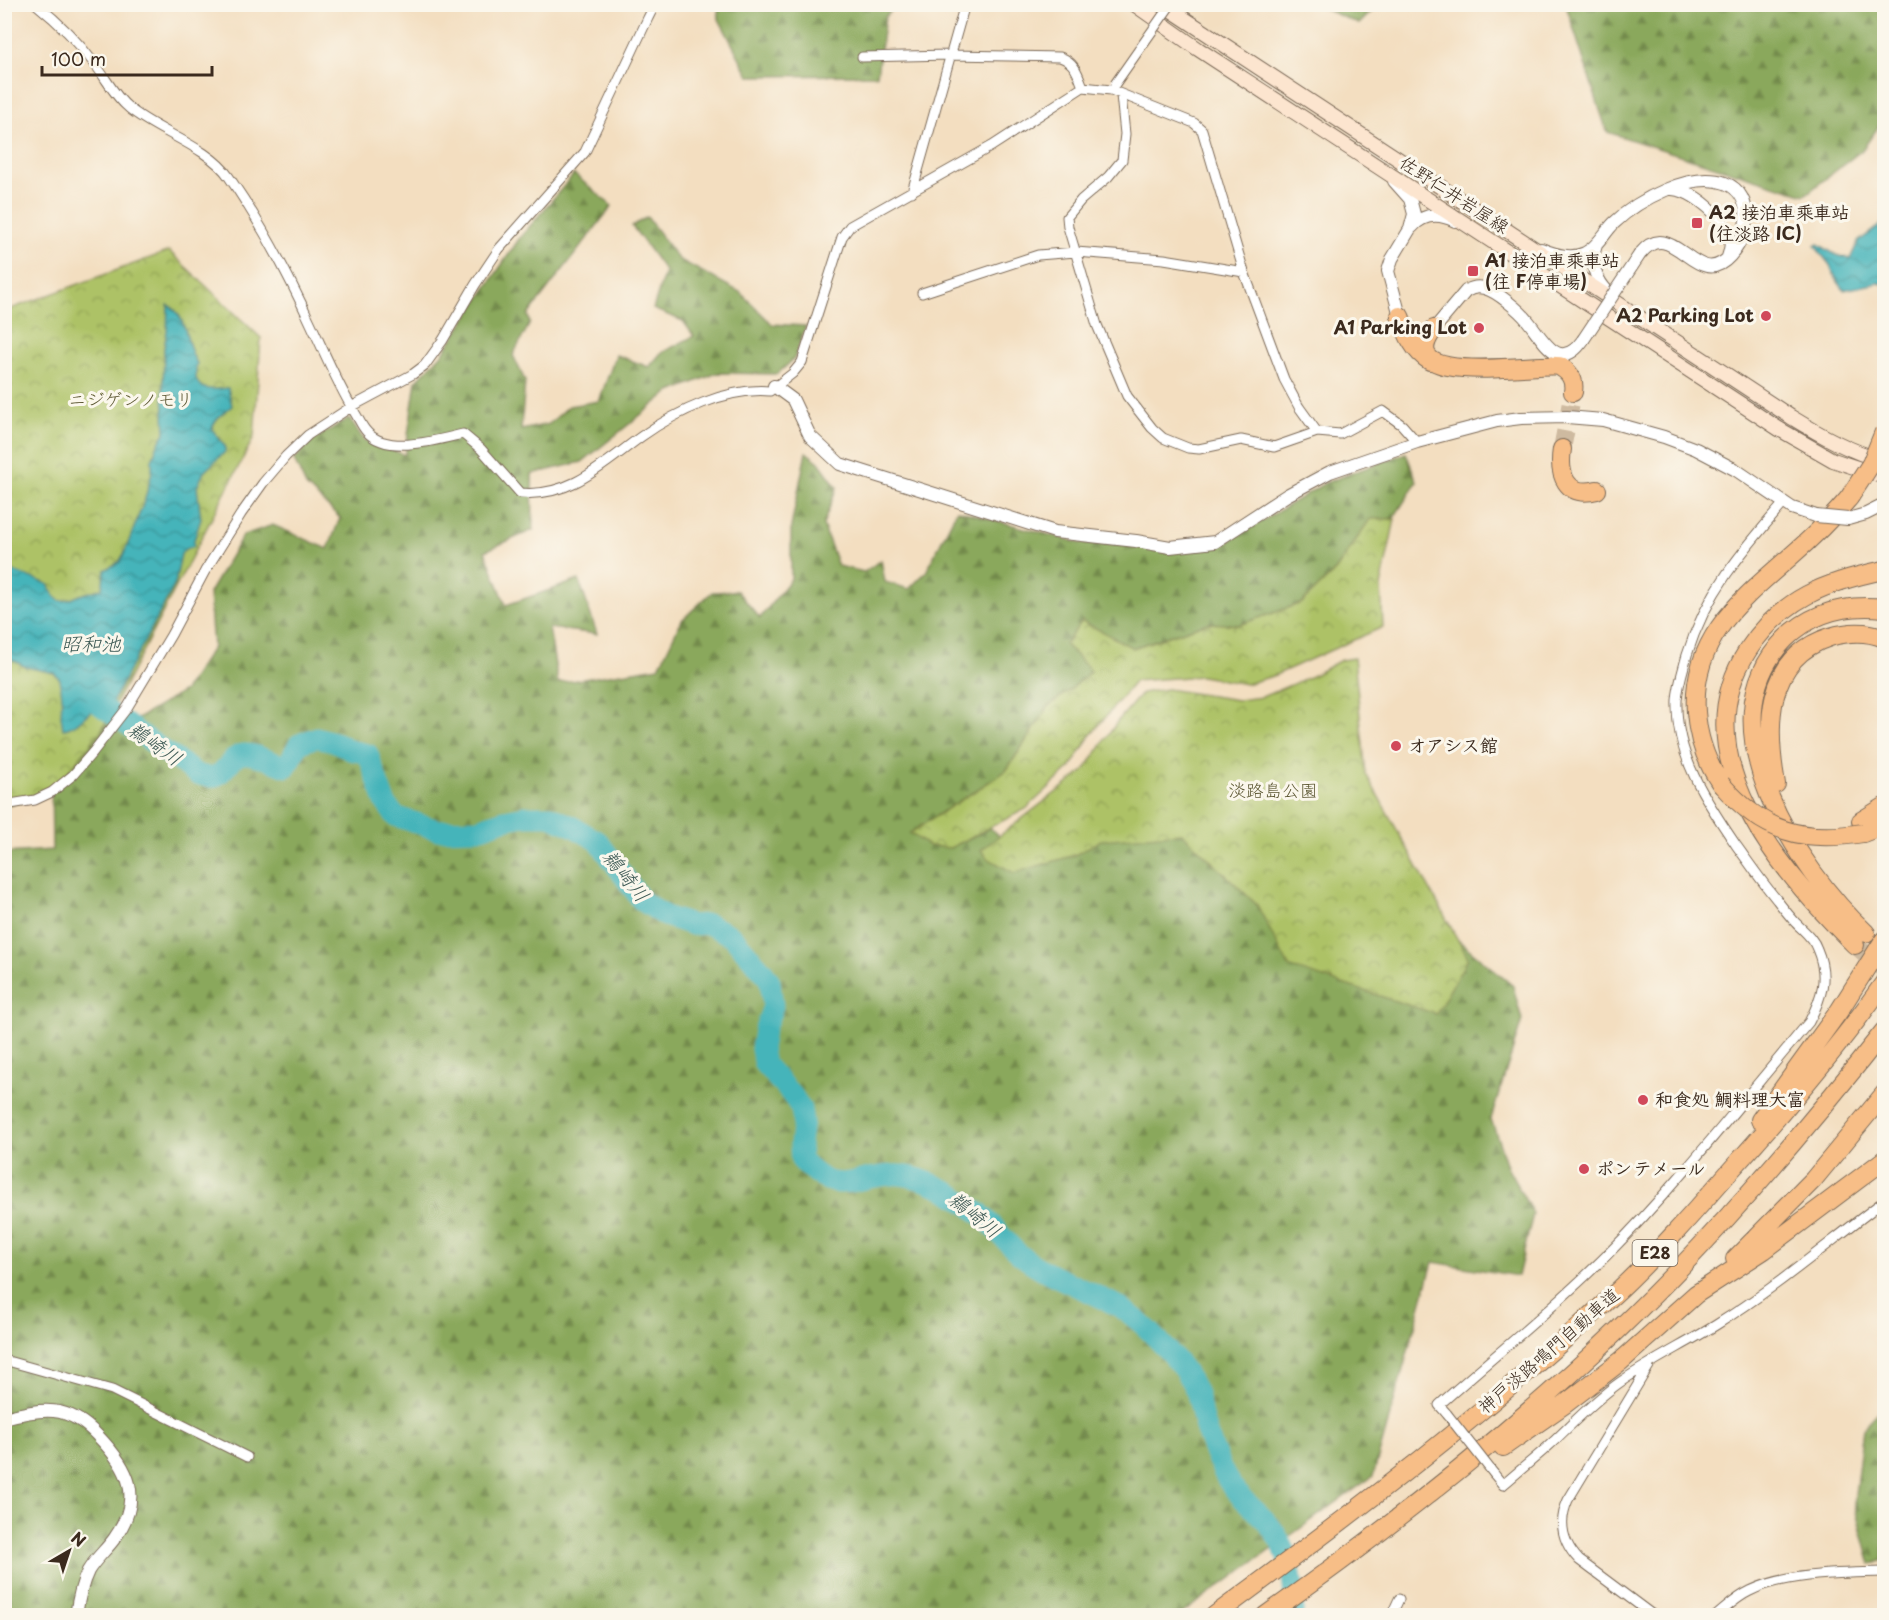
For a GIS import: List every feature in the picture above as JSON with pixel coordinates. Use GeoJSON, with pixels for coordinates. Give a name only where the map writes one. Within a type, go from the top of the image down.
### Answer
{"type":"FeatureCollection","features":[{"type":"Feature","properties":{"kind":"highway"},"geometry":{"type":"LineString","coordinates":[[1400,316],[1407,336],[1416,349],[1428,359],[1441,365],[1467,369],[1559,366],[1571,376],[1573,392]]}},
{"type":"Feature","properties":{"kind":"highway"},"geometry":{"type":"LineString","coordinates":[[1434,329],[1426,342],[1426,353],[1441,365]]}},
{"type":"Feature","properties":{"kind":"highway"},"geometry":{"type":"LineString","coordinates":[[1884,432],[1871,464],[1849,498],[1825,525],[1740,602],[1714,634],[1700,665],[1696,682],[1697,721],[1705,755],[1712,771],[1732,796],[1758,818],[1791,830],[1813,832],[1884,825]]}},
{"type":"Feature","properties":{"kind":"highway"},"geometry":{"type":"LineString","coordinates":[[1562,449],[1561,473],[1568,484],[1573,489],[1584,492],[1597,489]]}},
{"type":"Feature","properties":{"kind":"highway"},"geometry":{"type":"LineString","coordinates":[[1884,570],[1850,577],[1818,588],[1776,615],[1754,641],[1737,669],[1731,686],[1726,720],[1728,757],[1733,774],[1756,824],[1773,852],[1803,890],[1861,939],[1795,846],[1770,797],[1757,754],[1753,717],[1762,672],[1779,645],[1803,624],[1817,616],[1850,607],[1884,608]]}},
{"type":"Feature","properties":{"kind":"highway"},"geometry":{"type":"LineString","coordinates":[[1795,846],[1784,820],[1773,766],[1770,722],[1775,690],[1789,666],[1799,655],[1823,639],[1851,633],[1865,633],[1884,638]]}},
{"type":"Feature","properties":{"kind":"highway"},"geometry":{"type":"LineString","coordinates":[[1862,827],[1884,807]]}},
{"type":"Feature","properties":{"kind":"highway"},"geometry":{"type":"LineString","coordinates":[[1708,1196],[1839,1011],[1884,940]]}},
{"type":"Feature","properties":{"kind":"highway","name":"神戸淡路鳴門自動車道"},"geometry":{"type":"LineString","coordinates":[[1214,1616],[1388,1485],[1476,1415],[1621,1288],[1708,1196],[1814,1074],[1884,983]]}},
{"type":"Feature","properties":{"kind":"highway","name":"神戸淡路鳴門自動車道"},"geometry":{"type":"LineString","coordinates":[[1265,1616],[1441,1485],[1500,1437],[1620,1328],[1692,1256],[1767,1175],[1884,1031]]}},
{"type":"Feature","properties":{"kind":"highway"},"geometry":{"type":"LineString","coordinates":[[1441,1485],[1488,1458],[1565,1404],[1621,1360],[1696,1294],[1744,1251],[1813,1180],[1884,1094]]}},
{"type":"Feature","properties":{"kind":"highway"},"geometry":{"type":"LineString","coordinates":[[1696,1294],[1764,1250],[1884,1160]]}},
{"type":"Feature","properties":{"kind":"main road","name":"佐野仁井岩屋線"},"geometry":{"type":"LineString","coordinates":[[1134,4],[1344,145],[1803,444],[1833,460],[1884,477]]}},
{"type":"Feature","properties":{"kind":"main road","name":"佐野仁井岩屋線"},"geometry":{"type":"LineString","coordinates":[[1162,4],[1816,432],[1851,450],[1884,461]]}},
{"type":"Feature","properties":{"kind":"street"},"geometry":{"type":"LineString","coordinates":[[36,4],[60,24],[94,62],[114,93],[130,109],[209,158],[228,175],[296,293],[330,366],[367,433],[382,442],[396,444],[425,443],[463,434],[481,449],[520,493],[550,491],[575,484],[672,416],[713,399],[758,390],[770,391],[793,373],[802,362],[842,237],[850,226],[992,146],[1083,87],[1113,87],[1121,95],[1194,123],[1202,129],[1244,272],[1284,379],[1299,407],[1317,432]]}},
{"type":"Feature","properties":{"kind":"street"},"geometry":{"type":"LineString","coordinates":[[4,805],[36,800],[52,792],[73,775],[112,728],[127,708],[171,635],[205,571],[263,483],[286,456],[308,435],[351,407],[413,374],[425,364],[443,340],[475,285],[500,249],[585,152],[655,4]]}},
{"type":"Feature","properties":{"kind":"street"},"geometry":{"type":"LineString","coordinates":[[912,192],[965,4]]}},
{"type":"Feature","properties":{"kind":"street"},"geometry":{"type":"LineString","coordinates":[[1113,87],[1171,4]]}},
{"type":"Feature","properties":{"kind":"street"},"geometry":{"type":"LineString","coordinates":[[862,57],[949,55],[1060,57],[1070,60],[1083,87]]}},
{"type":"Feature","properties":{"kind":"street"},"geometry":{"type":"LineString","coordinates":[[1121,95],[1125,134],[1122,160],[1067,217],[1097,325],[1127,396],[1152,428],[1162,438],[1188,448],[1199,449],[1241,441],[1274,447],[1317,432],[1340,434],[1383,411],[1402,425],[1417,442]]}},
{"type":"Feature","properties":{"kind":"street"},"geometry":{"type":"LineString","coordinates":[[1344,145],[1396,183],[1406,193],[1413,207],[1414,221],[1392,259],[1388,272],[1400,316],[1410,329],[1416,332],[1428,332],[1434,329],[1466,291],[1471,288],[1483,288],[1520,312],[1546,345],[1557,353],[1569,353],[1574,351],[1583,340],[1640,254],[1649,245],[1660,241],[1671,245],[1705,267],[1716,267],[1727,260],[1739,244],[1745,227],[1746,209],[1741,194],[1729,184],[1713,181],[1694,182],[1646,199],[1612,224],[1596,245],[1583,254],[1562,256],[1516,236]]}},
{"type":"Feature","properties":{"kind":"street"},"geometry":{"type":"LineString","coordinates":[[1671,189],[1682,190],[1694,197],[1723,224],[1731,239],[1727,260]]}},
{"type":"Feature","properties":{"kind":"street"},"geometry":{"type":"LineString","coordinates":[[1410,229],[1428,216],[1443,216],[1485,237]]}},
{"type":"Feature","properties":{"kind":"street"},"geometry":{"type":"LineString","coordinates":[[1596,245],[1592,260],[1600,283],[1614,297],[1660,332]]}},
{"type":"Feature","properties":{"kind":"street"},"geometry":{"type":"LineString","coordinates":[[922,292],[1038,255],[1076,252],[1164,259],[1244,272]]}},
{"type":"Feature","properties":{"kind":"street"},"geometry":{"type":"LineString","coordinates":[[774,386],[793,400],[810,436],[840,464],[1055,532],[1170,547],[1215,542],[1287,495],[1329,472],[1417,442],[1521,418],[1567,417],[1603,420],[1637,429],[1696,449],[1736,471],[1792,508],[1816,516],[1848,519],[1866,514],[1884,505]]}},
{"type":"Feature","properties":{"kind":"street"},"geometry":{"type":"LineString","coordinates":[[1785,503],[1736,560],[1707,603],[1692,640],[1682,674],[1677,699],[1678,728],[1686,758],[1695,779],[1725,828],[1769,890],[1817,947],[1822,964],[1823,987],[1820,1000],[1809,1022],[1648,1212],[1605,1257],[1534,1323],[1439,1405],[1503,1485],[1607,1392],[1752,1301],[1788,1276],[1884,1201]]}},
{"type":"Feature","properties":{"kind":"street"},"geometry":{"type":"LineString","coordinates":[[4,1360],[112,1390],[247,1457]]}},
{"type":"Feature","properties":{"kind":"street"},"geometry":{"type":"LineString","coordinates":[[1650,1364],[1568,1500],[1563,1512],[1562,1525],[1569,1550],[1579,1560],[1654,1616]]}},
{"type":"Feature","properties":{"kind":"street"},"geometry":{"type":"LineString","coordinates":[[4,1418],[37,1410],[56,1410],[74,1416],[90,1427],[103,1441],[124,1471],[131,1486],[131,1505],[125,1523],[88,1572],[76,1616]]}},
{"type":"Feature","properties":{"kind":"street"},"geometry":{"type":"LineString","coordinates":[[1716,1616],[1738,1597],[1779,1580],[1884,1572]]}},
{"type":"Feature","properties":{"kind":"street"},"geometry":{"type":"LineString","coordinates":[[1391,1616],[1399,1599]]}},
{"type":"Feature","properties":{"kind":"green space"},"geometry":{"type":"Polygon","coordinates":[[[1378,4],[1359,24],[1316,5],[1378,4]]]}},
{"type":"Feature","properties":{"kind":"green space"},"geometry":{"type":"Polygon","coordinates":[[[718,5],[896,5],[885,17],[877,75],[749,76],[719,19],[718,5]]]}},
{"type":"Feature","properties":{"kind":"green space"},"geometry":{"type":"Polygon","coordinates":[[[1566,5],[1884,5],[1884,119],[1862,150],[1805,195],[1607,132],[1566,5]]]}},
{"type":"Feature","properties":{"kind":"green space"},"geometry":{"type":"Polygon","coordinates":[[[574,174],[612,206],[528,315],[530,323],[513,355],[525,381],[521,430],[549,424],[569,406],[599,401],[616,355],[649,367],[661,353],[694,336],[683,321],[653,309],[665,271],[632,226],[647,217],[678,259],[740,292],[772,324],[806,326],[794,359],[777,374],[717,373],[668,393],[582,462],[532,474],[533,530],[485,551],[506,605],[579,580],[597,634],[549,628],[558,683],[659,667],[681,621],[712,592],[737,591],[760,618],[791,579],[791,527],[806,452],[819,462],[837,487],[823,525],[838,566],[864,572],[881,560],[885,582],[909,589],[926,572],[957,510],[1080,543],[1221,546],[1325,483],[1406,453],[1417,482],[1389,525],[1366,526],[1336,570],[1302,603],[1239,625],[1208,623],[1132,648],[1092,670],[1049,706],[1006,771],[910,833],[950,848],[990,828],[1017,851],[1220,766],[1458,940],[1513,986],[1522,1020],[1491,1119],[1507,1166],[1533,1214],[1518,1276],[1433,1262],[1373,1476],[1180,1615],[5,1616],[5,853],[52,850],[51,772],[103,709],[124,727],[184,691],[213,647],[209,593],[243,535],[273,525],[328,549],[340,518],[306,486],[294,460],[313,440],[349,418],[364,440],[405,455],[416,381],[443,353],[519,239],[574,174]]]}},
{"type":"Feature","properties":{"kind":"green space","name":"ニジゲンノモリ"},"geometry":{"type":"Polygon","coordinates":[[[169,251],[261,338],[254,437],[101,731],[52,792],[5,806],[5,311],[169,251]]]}},
{"type":"Feature","properties":{"kind":"green space"},"geometry":{"type":"Polygon","coordinates":[[[1370,519],[1395,519],[1381,586],[1383,627],[1273,676],[1246,684],[1201,676],[1135,681],[1090,736],[1071,767],[1026,809],[950,848],[929,846],[910,833],[1006,771],[1049,706],[1091,671],[1065,644],[1082,621],[1133,648],[1208,623],[1239,625],[1302,603],[1336,570],[1370,519]]]}},
{"type":"Feature","properties":{"kind":"green space","name":"淡路島公園"},"geometry":{"type":"Polygon","coordinates":[[[1354,658],[1366,774],[1468,958],[1436,1014],[1289,967],[1257,905],[1182,833],[1101,840],[1075,855],[1014,873],[987,858],[981,850],[1084,771],[1117,722],[1142,693],[1167,689],[1238,700],[1262,697],[1312,676],[1341,660],[1354,658]]]}},
{"type":"Feature","properties":{"kind":"green space"},"geometry":{"type":"Polygon","coordinates":[[[1884,1406],[1884,1560],[1871,1565],[1854,1504],[1863,1428],[1884,1406]]]}},
{"type":"Feature","properties":{"kind":"water"},"geometry":{"type":"Polygon","coordinates":[[[1884,222],[1884,284],[1878,283],[1844,290],[1830,265],[1815,246],[1818,244],[1836,255],[1850,259],[1858,242],[1884,222]]]}},
{"type":"Feature","properties":{"kind":"water","name":"昭和池"},"geometry":{"type":"Polygon","coordinates":[[[168,305],[180,316],[190,349],[197,363],[196,379],[199,384],[207,389],[228,388],[232,406],[218,418],[212,429],[225,446],[225,452],[204,472],[197,487],[201,519],[194,546],[185,549],[181,554],[175,584],[113,701],[103,709],[99,707],[94,709],[73,726],[63,729],[60,679],[54,673],[26,667],[5,656],[5,489],[10,506],[8,559],[10,570],[48,584],[53,595],[62,601],[102,588],[105,570],[119,562],[124,554],[145,499],[152,472],[152,460],[165,433],[164,348],[168,305]]]}},
{"type":"Feature","properties":{"kind":"waterway","name":"鵜崎川"},"geometry":{"type":"LineString","coordinates":[[97,703],[198,775],[211,777],[217,775],[235,758],[244,754],[286,767],[299,744],[317,737],[338,743],[350,750],[368,754],[385,802],[395,816],[438,830],[478,829],[525,816],[550,816],[598,841],[642,901],[665,916],[692,925],[708,924],[732,936],[770,981],[773,1006],[764,1031],[761,1049],[764,1064],[793,1096],[801,1109],[803,1121],[800,1144],[801,1160],[824,1179],[835,1182],[844,1183],[896,1175],[915,1178],[935,1185],[978,1212],[1014,1250],[1034,1265],[1119,1307],[1158,1339],[1193,1384],[1204,1424],[1227,1479],[1267,1522],[1281,1543],[1292,1578],[1293,1616]]}},
{"type":"Feature","properties":{"kind":"tunnel"},"geometry":{"type":"LineString","coordinates":[[1562,449],[1573,392]]}},
{"type":"Feature","properties":{"kind":"tunnel"},"geometry":{"type":"LineString","coordinates":[[1855,945],[1884,969]]}},
{"type":"Feature","properties":{"kind":"place","name":"A2 接泊車乘車站 (往淡路 IC)"},"geometry":{"type":"Point","coordinates":[1697,223]}},
{"type":"Feature","properties":{"kind":"place","name":"A1 接泊車乘車站 (往 F停車場)"},"geometry":{"type":"Point","coordinates":[1473,271]}},
{"type":"Feature","properties":{"kind":"place","name":"A2 Parking Lot"},"geometry":{"type":"Point","coordinates":[1766,316]}},
{"type":"Feature","properties":{"kind":"place","name":"A1 Parking Lot"},"geometry":{"type":"Point","coordinates":[1479,328]}},
{"type":"Feature","properties":{"kind":"place","name":"オアシス館"},"geometry":{"type":"Point","coordinates":[1396,746]}},
{"type":"Feature","properties":{"kind":"place","name":"和食処 鯛料理大富"},"geometry":{"type":"Point","coordinates":[1643,1100]}},
{"type":"Feature","properties":{"kind":"place","name":"ポンテメール"},"geometry":{"type":"Point","coordinates":[1584,1169]}}]}
